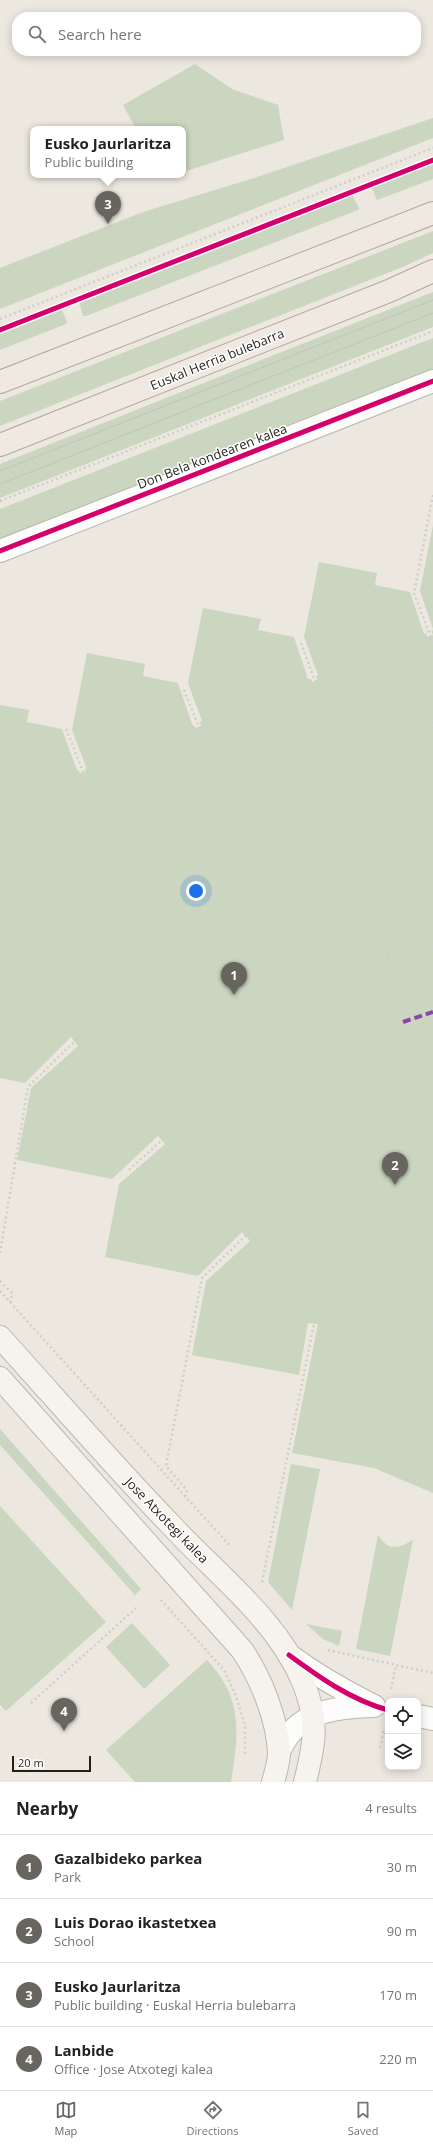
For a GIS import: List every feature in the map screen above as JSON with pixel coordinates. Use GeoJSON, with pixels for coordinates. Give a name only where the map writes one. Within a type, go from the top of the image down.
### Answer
{"type":"FeatureCollection","features":[{"type":"Feature","properties":{"kind":"main road"},"geometry":{"type":"LineString","coordinates":[[0,382],[433,213]]}},
{"type":"Feature","properties":{"kind":"main road","name":"Euskal Herria bulebarra"},"geometry":{"type":"LineString","coordinates":[[0,444],[389,291],[433,271]]}},
{"type":"Feature","properties":{"kind":"main road","name":"Jose Atxotegi kalea"},"geometry":{"type":"LineString","coordinates":[[0,1337],[132,1485],[254,1610],[289,1655],[303,1682],[315,1724],[313,1748],[305,1782]]}},
{"type":"Feature","properties":{"kind":"main road"},"geometry":{"type":"LineString","coordinates":[[0,1378],[242,1650],[254,1668],[266,1695],[279,1752],[273,1782]]}},
{"type":"Feature","properties":{"kind":"street","name":"Don Bela kondearen kalea"},"geometry":{"type":"LineString","coordinates":[[0,552],[433,381]]}},
{"type":"Feature","properties":{"kind":"street"},"geometry":{"type":"LineString","coordinates":[[289,1655],[333,1686],[384,1702]]}},
{"type":"Feature","properties":{"kind":"street"},"geometry":{"type":"LineString","coordinates":[[279,1752],[284,1738],[294,1727],[313,1715],[342,1707],[384,1702]]}},
{"type":"Feature","properties":{"kind":"street"},"geometry":{"type":"LineString","coordinates":[[421,1717],[433,1719]]}},
{"type":"Feature","properties":{"kind":"path"},"geometry":{"type":"LineString","coordinates":[[0,319],[433,148]]}},
{"type":"Feature","properties":{"kind":"path"},"geometry":{"type":"LineString","coordinates":[[0,501],[433,331]]}},
{"type":"Feature","properties":{"kind":"path"},"geometry":{"type":"LineString","coordinates":[[433,496],[414,593],[433,643]]}},
{"type":"Feature","properties":{"kind":"path"},"geometry":{"type":"LineString","coordinates":[[301,643],[321,697]]}},
{"type":"Feature","properties":{"kind":"path"},"geometry":{"type":"LineString","coordinates":[[0,825],[205,742],[433,653]]}},
{"type":"Feature","properties":{"kind":"path"},"geometry":{"type":"LineString","coordinates":[[184,690],[205,742]]}},
{"type":"Feature","properties":{"kind":"path"},"geometry":{"type":"LineString","coordinates":[[262,1582],[322,1290],[433,719]]}},
{"type":"Feature","properties":{"kind":"path"},"geometry":{"type":"LineString","coordinates":[[66,728],[90,789]]}},
{"type":"Feature","properties":{"kind":"path"},"geometry":{"type":"LineString","coordinates":[[116,1066],[145,1027],[172,979],[184,949],[196,908],[201,864],[199,796],[183,751]]}},
{"type":"Feature","properties":{"kind":"path"},"geometry":{"type":"LineString","coordinates":[[199,796],[258,852],[302,877],[368,893],[399,896],[433,905]]}},
{"type":"Feature","properties":{"kind":"path"},"geometry":{"type":"LineString","coordinates":[[408,848],[433,832]]}},
{"type":"Feature","properties":{"kind":"path"},"geometry":{"type":"LineString","coordinates":[[1,930],[116,1066],[259,1224],[322,1290]]}},
{"type":"Feature","properties":{"kind":"path"},"geometry":{"type":"LineString","coordinates":[[387,956],[433,946]]}},
{"type":"Feature","properties":{"kind":"path"},"geometry":{"type":"LineString","coordinates":[[380,997],[433,1058]]}},
{"type":"Feature","properties":{"kind":"path"},"geometry":{"type":"LineString","coordinates":[[145,1027],[172,1016],[227,1008],[272,1006],[315,1018],[340,1034]]}},
{"type":"Feature","properties":{"kind":"path"},"geometry":{"type":"LineString","coordinates":[[0,1253],[28,1087],[85,1031]]}},
{"type":"Feature","properties":{"kind":"path"},"geometry":{"type":"LineString","coordinates":[[184,1142],[340,1034],[373,1032]]}},
{"type":"Feature","properties":{"kind":"path"},"geometry":{"type":"LineString","coordinates":[[129,1170],[174,1131]]}},
{"type":"Feature","properties":{"kind":"path"},"geometry":{"type":"LineString","coordinates":[[185,1497],[187,1490],[166,1466],[202,1278],[259,1224]]}},
{"type":"Feature","properties":{"kind":"path"},"geometry":{"type":"LineString","coordinates":[[0,1281],[12,1293],[10,1302]]}},
{"type":"Feature","properties":{"kind":"path"},"geometry":{"type":"LineString","coordinates":[[0,1290],[231,1548]]}},
{"type":"Feature","properties":{"kind":"path"},"geometry":{"type":"LineString","coordinates":[[319,1302],[433,1324]]}},
{"type":"Feature","properties":{"kind":"path"},"geometry":{"type":"LineString","coordinates":[[257,1577],[267,1588]]}},
{"type":"Feature","properties":{"kind":"path"},"geometry":{"type":"LineString","coordinates":[[31,1703],[136,1608]]}},
{"type":"Feature","properties":{"kind":"path"},"geometry":{"type":"LineString","coordinates":[[205,1649],[224,1670],[236,1696],[245,1726],[245,1756]]}},
{"type":"Feature","properties":{"kind":"path"},"geometry":{"type":"LineString","coordinates":[[320,1649],[433,1673]]}},
{"type":"Feature","properties":{"kind":"path"},"geometry":{"type":"LineString","coordinates":[[384,1702],[396,1665]]}},
{"type":"Feature","properties":{"kind":"green space"},"geometry":{"type":"Polygon","coordinates":[[[195,64],[232,89],[278,105],[284,140],[186,171],[186,126],[134,126],[123,105],[195,64]]]}},
{"type":"Feature","properties":{"kind":"green space"},"geometry":{"type":"Polygon","coordinates":[[[433,118],[433,138],[0,309],[0,268],[143,212],[254,178],[433,118]]]}},
{"type":"Feature","properties":{"kind":"green space"},"geometry":{"type":"Polygon","coordinates":[[[433,164],[433,179],[377,200],[372,188],[433,164]]]}},
{"type":"Feature","properties":{"kind":"green space"},"geometry":{"type":"Polygon","coordinates":[[[352,195],[359,208],[358,210],[83,316],[79,302],[352,195]]]}},
{"type":"Feature","properties":{"kind":"green space"},"geometry":{"type":"Polygon","coordinates":[[[433,231],[433,253],[405,266],[0,426],[0,401],[433,231]]]}},
{"type":"Feature","properties":{"kind":"green space"},"geometry":{"type":"Polygon","coordinates":[[[433,292],[433,327],[0,498],[0,464],[433,292]]]}},
{"type":"Feature","properties":{"kind":"green space"},"geometry":{"type":"Polygon","coordinates":[[[60,309],[62,310],[67,322],[66,324],[0,350],[0,333],[60,309]]]}},
{"type":"Feature","properties":{"kind":"green space"},"geometry":{"type":"Polygon","coordinates":[[[433,338],[433,369],[0,539],[0,509],[433,338]]]}},
{"type":"Feature","properties":{"kind":"green space"},"geometry":{"type":"Polygon","coordinates":[[[433,525],[433,629],[420,591],[433,525]]]}},
{"type":"Feature","properties":{"kind":"green space"},"geometry":{"type":"Polygon","coordinates":[[[319,562],[377,573],[375,585],[410,592],[424,634],[426,633],[428,637],[433,635],[433,1493],[374,1468],[292,1453],[318,1324],[308,1323],[299,1375],[192,1355],[206,1281],[250,1241],[242,1232],[198,1276],[105,1257],[119,1184],[165,1144],[158,1136],[112,1179],[17,1160],[31,1088],[78,1046],[71,1037],[25,1083],[0,1078],[0,705],[29,710],[27,722],[62,729],[77,770],[80,773],[85,772],[86,767],[72,730],[87,653],[145,664],[143,676],[178,683],[192,724],[196,728],[201,726],[200,722],[202,721],[188,683],[203,608],[261,619],[258,630],[294,637],[308,679],[311,679],[312,682],[317,680],[316,676],[318,675],[304,637],[319,562]]]}},
{"type":"Feature","properties":{"kind":"green space"},"geometry":{"type":"Polygon","coordinates":[[[0,1429],[141,1589],[135,1595],[0,1445],[0,1429]]]}},
{"type":"Feature","properties":{"kind":"green space"},"geometry":{"type":"Polygon","coordinates":[[[291,1464],[320,1469],[292,1610],[268,1582],[291,1464]]]}},
{"type":"Feature","properties":{"kind":"green space"},"geometry":{"type":"Polygon","coordinates":[[[0,1506],[106,1622],[6,1711],[0,1705],[0,1506]]]}},
{"type":"Feature","properties":{"kind":"green space"},"geometry":{"type":"Polygon","coordinates":[[[378,1535],[386,1544],[394,1547],[398,1547],[413,1540],[390,1656],[356,1649],[378,1535]]]}},
{"type":"Feature","properties":{"kind":"green space"},"geometry":{"type":"Polygon","coordinates":[[[132,1623],[170,1665],[144,1689],[106,1647],[132,1623]]]}},
{"type":"Feature","properties":{"kind":"green space"},"geometry":{"type":"Polygon","coordinates":[[[306,1624],[342,1631],[339,1646],[323,1639],[306,1624]]]}},
{"type":"Feature","properties":{"kind":"green space"},"geometry":{"type":"Polygon","coordinates":[[[207,1660],[219,1674],[227,1688],[233,1703],[236,1717],[236,1748],[231,1782],[135,1782],[106,1750],[207,1660]]]}},
{"type":"Feature","properties":{"kind":"tram line"},"geometry":{"type":"LineString","coordinates":[[0,471],[433,300]]}},
{"type":"Feature","properties":{"kind":"tram line"},"geometry":{"type":"LineString","coordinates":[[0,484],[433,313]]}},
{"type":"Feature","properties":{"kind":"marked path"},"geometry":{"type":"LineString","coordinates":[[403,1022],[433,1012]]}},
{"type":"Feature","properties":{"kind":"cycle path"},"geometry":{"type":"LineString","coordinates":[[0,330],[433,160]]}},
{"type":"Feature","properties":{"kind":"cycle path"},"geometry":{"type":"LineString","coordinates":[[0,551],[433,381]]}},
{"type":"Feature","properties":{"kind":"cycle path"},"geometry":{"type":"LineString","coordinates":[[289,1655],[348,1694],[374,1706],[385,1709]]}},
{"type":"Feature","properties":{"kind":"place","name":"Eusko Jaurlaritza"},"geometry":{"type":"Point","coordinates":[108,224]}},
{"type":"Feature","properties":{"kind":"place","name":"Gazalbideko parkea"},"geometry":{"type":"Point","coordinates":[234,995]}},
{"type":"Feature","properties":{"kind":"place","name":"Luis Dorao ikastetxea"},"geometry":{"type":"Point","coordinates":[395,1185]}},
{"type":"Feature","properties":{"kind":"place","name":"Lanbide"},"geometry":{"type":"Point","coordinates":[64,1731]}}]}
